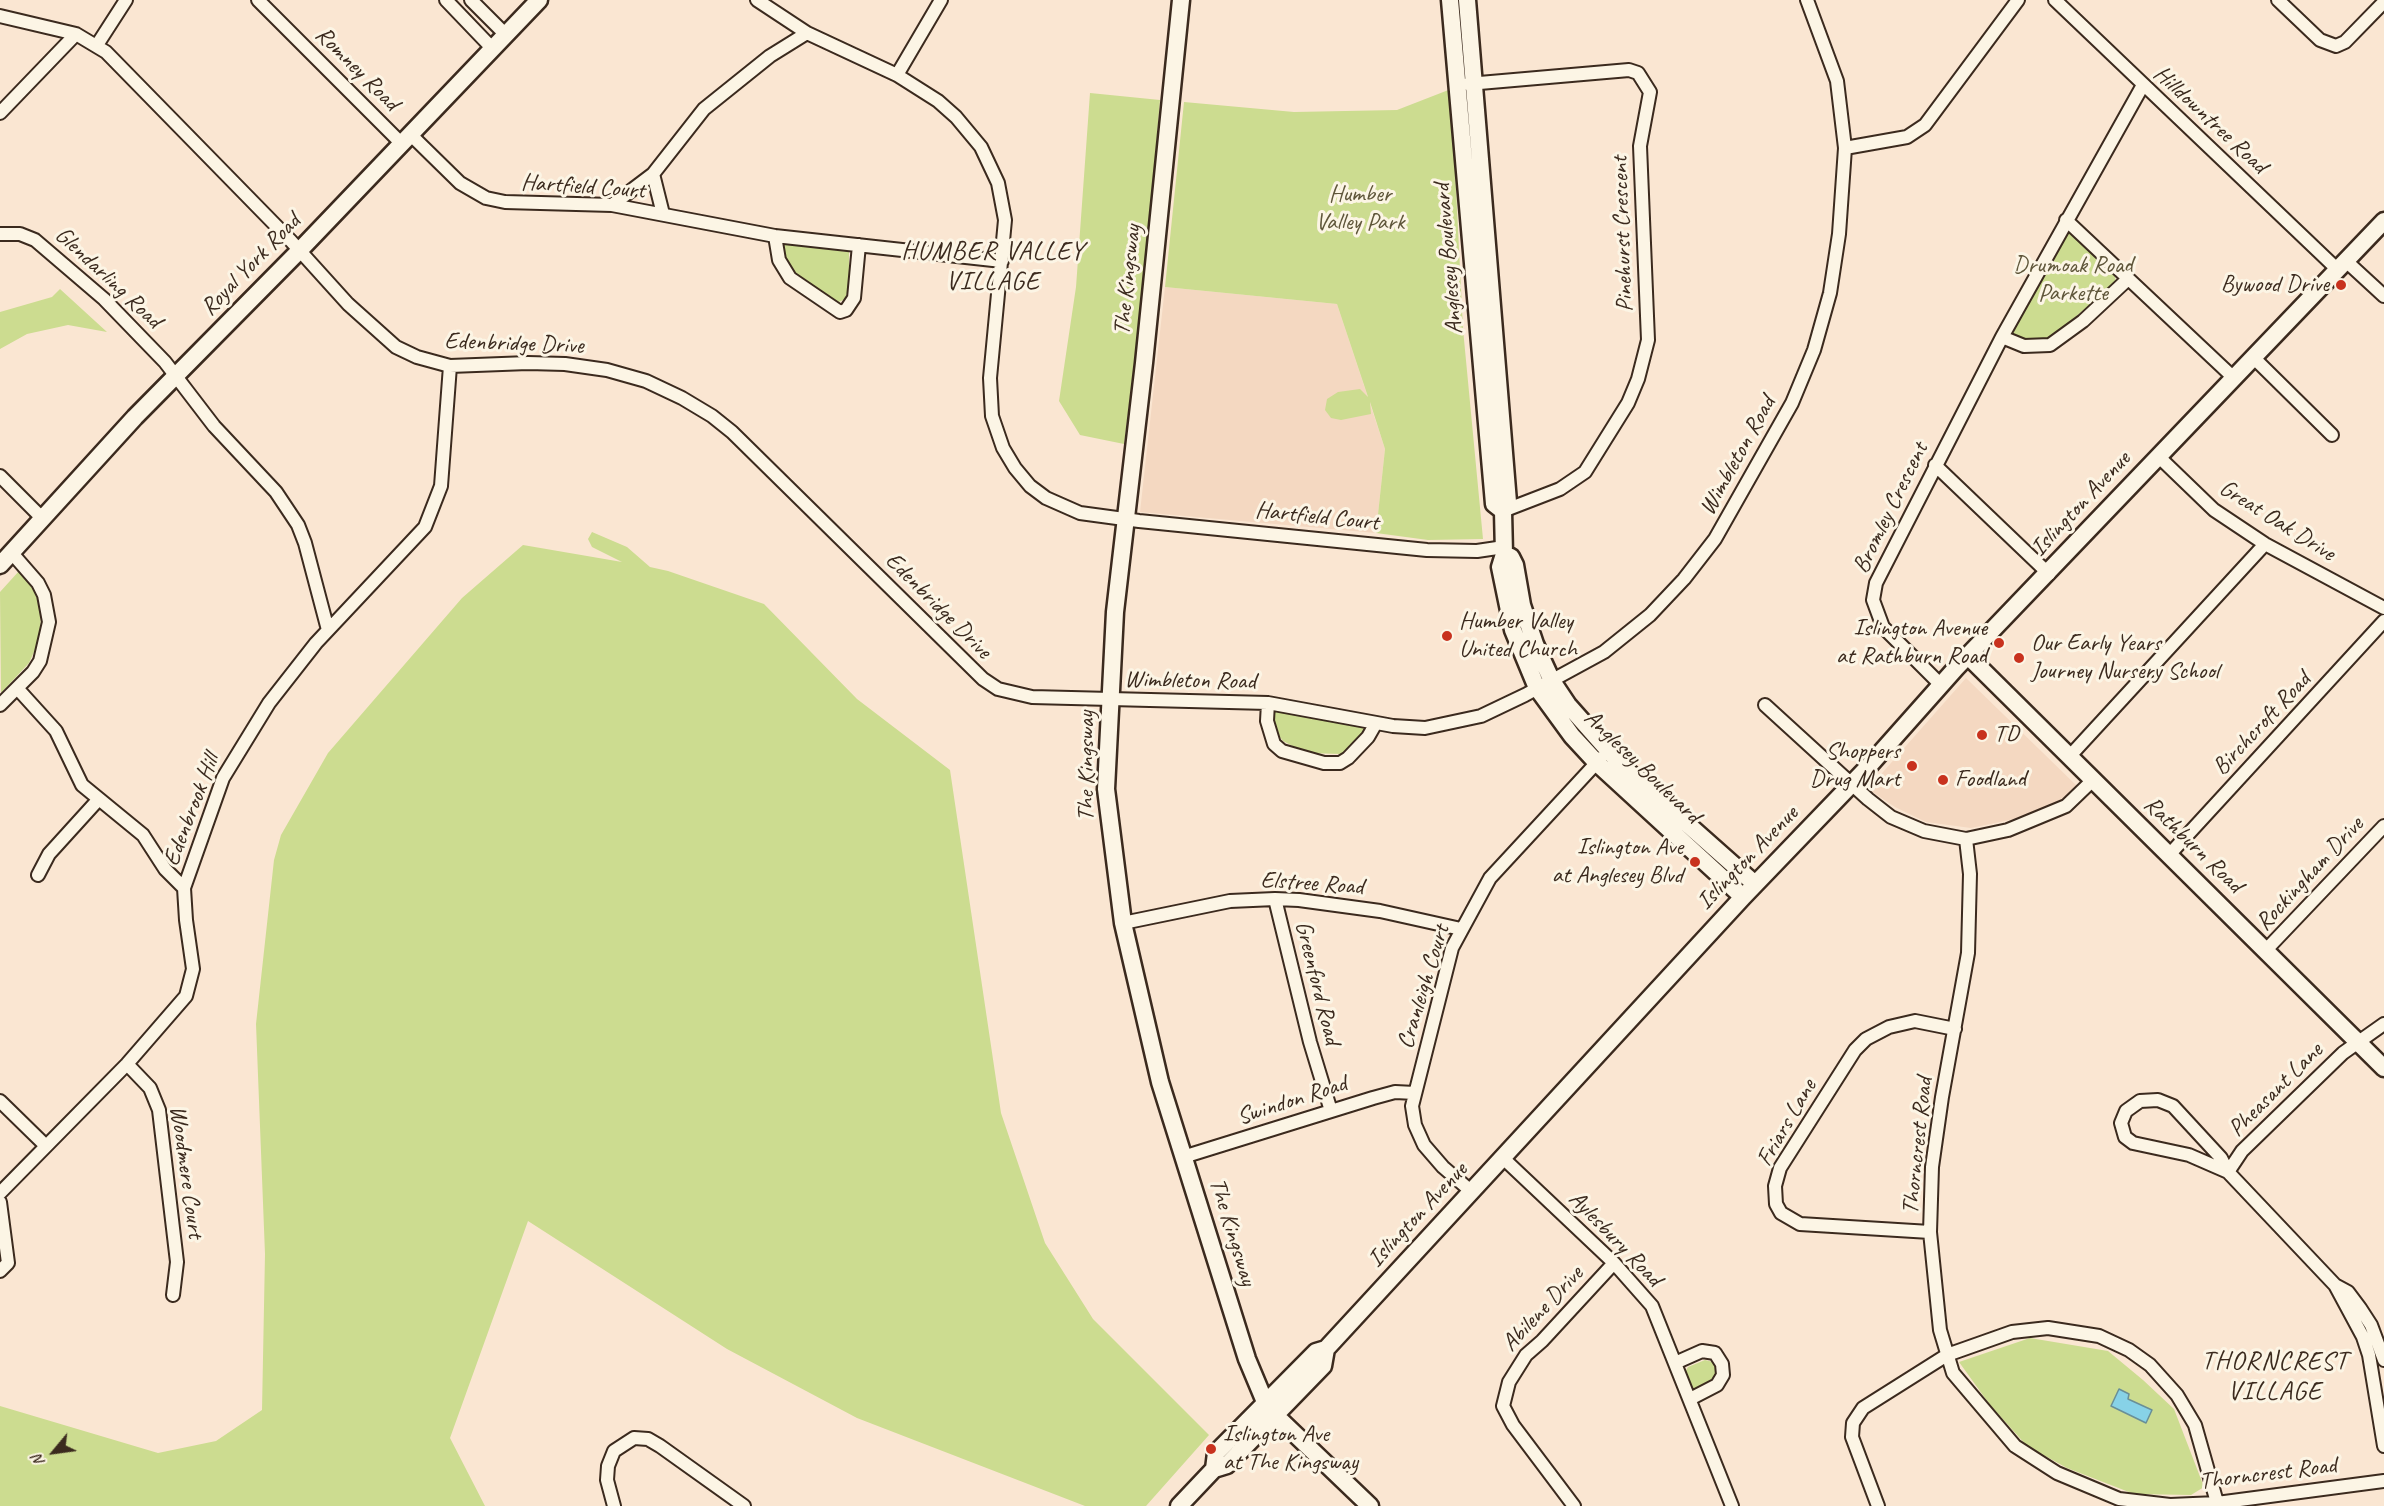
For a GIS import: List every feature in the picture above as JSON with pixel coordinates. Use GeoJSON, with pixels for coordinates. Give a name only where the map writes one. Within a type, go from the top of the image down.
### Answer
{"type":"FeatureCollection","features":[{"type":"Feature","properties":{"kind":"street"},"geometry":{"type":"LineString","coordinates":[[97,45],[126,0]]}},
{"type":"Feature","properties":{"kind":"street","name":"Romney Road"},"geometry":{"type":"LineString","coordinates":[[258,0],[406,139]]}},
{"type":"Feature","properties":{"kind":"street"},"geometry":{"type":"LineString","coordinates":[[446,0],[492,48]]}},
{"type":"Feature","properties":{"kind":"street"},"geometry":{"type":"LineString","coordinates":[[471,0],[505,34]]}},
{"type":"Feature","properties":{"kind":"street","name":"Royal York Road"},"geometry":{"type":"LineString","coordinates":[[0,565],[177,375],[539,0]]}},
{"type":"Feature","properties":{"kind":"street","name":"Hartfield Court"},"geometry":{"type":"LineString","coordinates":[[757,0],[807,33],[897,75],[956,117],[981,147],[998,183],[1004,204],[1002,261],[990,378],[992,416],[1004,448],[1030,486],[1046,498],[1080,513],[1126,519],[1427,550],[1504,550]]}},
{"type":"Feature","properties":{"kind":"street"},"geometry":{"type":"LineString","coordinates":[[897,75],[941,0]]}},
{"type":"Feature","properties":{"kind":"street","name":"The Kingsway"},"geometry":{"type":"LineString","coordinates":[[1181,0],[1115,612],[1106,789],[1123,923],[1160,1082],[1236,1325],[1270,1409],[1370,1506]]}},
{"type":"Feature","properties":{"kind":"street","name":"Anglesey Boulevard"},"geometry":{"type":"LineString","coordinates":[[1450,0],[1465,84],[1507,485],[1508,502],[1503,511],[1504,550],[1515,565],[1545,685],[1584,725],[1602,757],[1749,890]]}},
{"type":"Feature","properties":{"kind":"street","name":"Anglesey Boulevard"},"geometry":{"type":"LineString","coordinates":[[1465,84],[1467,0]]}},
{"type":"Feature","properties":{"kind":"street","name":"Wimbleton Road"},"geometry":{"type":"LineString","coordinates":[[1111,700],[1268,704],[1376,723],[1425,728],[1460,722],[1480,716],[1545,685],[1604,652],[1667,599],[1715,539],[1792,403],[1814,350],[1830,293],[1839,234],[1845,148],[1837,81],[1807,0]]}},
{"type":"Feature","properties":{"kind":"street"},"geometry":{"type":"LineString","coordinates":[[1845,148],[1908,137],[1925,125],[2018,0]]}},
{"type":"Feature","properties":{"kind":"street","name":"Hilldowntree Road"},"geometry":{"type":"LineString","coordinates":[[2055,0],[2143,85],[2342,266]]}},
{"type":"Feature","properties":{"kind":"street"},"geometry":{"type":"LineString","coordinates":[[2278,0],[2320,40],[2336,46],[2345,42],[2384,2]]}},
{"type":"Feature","properties":{"kind":"street","name":"Edenbridge Drive"},"geometry":{"type":"LineString","coordinates":[[0,16],[76,34],[97,45],[115,60],[378,334],[396,347],[417,357],[450,366],[565,364],[624,374],[682,398],[732,432],[982,679],[1015,695],[1111,700]]}},
{"type":"Feature","properties":{"kind":"street"},"geometry":{"type":"LineString","coordinates":[[612,205],[653,174],[704,108],[770,56],[807,33]]}},
{"type":"Feature","properties":{"kind":"street"},"geometry":{"type":"LineString","coordinates":[[0,113],[76,34]]}},
{"type":"Feature","properties":{"kind":"street","name":"Pinehurst Crescent"},"geometry":{"type":"LineString","coordinates":[[1465,84],[1629,70],[1638,73],[1650,92],[1641,130],[1640,157],[1648,340],[1638,379],[1628,403],[1585,472],[1560,489],[1503,511]]}},
{"type":"Feature","properties":{"kind":"street","name":"Bromley Crescent"},"geometry":{"type":"LineString","coordinates":[[1941,685],[1883,627],[1873,600],[1876,583],[2001,337],[2143,85]]}},
{"type":"Feature","properties":{"kind":"street","name":"Hartfield Court"},"geometry":{"type":"LineString","coordinates":[[406,139],[460,183],[486,198],[505,202],[612,205],[775,236],[1002,261]]}},
{"type":"Feature","properties":{"kind":"street"},"geometry":{"type":"LineString","coordinates":[[653,174],[663,214]]}},
{"type":"Feature","properties":{"kind":"street"},"geometry":{"type":"LineString","coordinates":[[2066,220],[2235,380]]}},
{"type":"Feature","properties":{"kind":"street","name":"Islington Avenue"},"geometry":{"type":"LineString","coordinates":[[1179,1506],[1214,1469],[1227,1465],[1270,1409],[1323,1366],[1326,1349],[1749,890],[1851,785],[1968,656],[2049,574],[2158,456],[2235,380],[2384,221]]}},
{"type":"Feature","properties":{"kind":"street","name":"Glendarling Road"},"geometry":{"type":"LineString","coordinates":[[0,234],[20,234],[44,246],[104,299],[177,375],[208,419],[276,492],[298,525],[328,630]]}},
{"type":"Feature","properties":{"kind":"street"},"geometry":{"type":"LineString","coordinates":[[775,236],[779,260],[790,278],[840,312],[846,310],[854,298],[859,244]]}},
{"type":"Feature","properties":{"kind":"street"},"geometry":{"type":"LineString","coordinates":[[2342,266],[2384,296]]}},
{"type":"Feature","properties":{"kind":"street"},"geometry":{"type":"LineString","coordinates":[[2001,337],[2034,348],[2050,345],[2083,321],[2128,279]]}},
{"type":"Feature","properties":{"kind":"street"},"geometry":{"type":"LineString","coordinates":[[2255,359],[2332,435]]}},
{"type":"Feature","properties":{"kind":"street","name":"Edenbrook Hill"},"geometry":{"type":"LineString","coordinates":[[0,1193],[127,1064],[180,1005],[189,990],[194,969],[186,920],[184,888],[223,778],[268,703],[328,630],[414,541],[432,514],[442,477],[450,366]]}},
{"type":"Feature","properties":{"kind":"street","name":"Great Oak Drive"},"geometry":{"type":"LineString","coordinates":[[2158,456],[2214,510],[2265,544],[2384,608]]}},
{"type":"Feature","properties":{"kind":"street"},"geometry":{"type":"LineString","coordinates":[[1935,465],[2049,574]]}},
{"type":"Feature","properties":{"kind":"street"},"geometry":{"type":"LineString","coordinates":[[0,476],[42,518]]}},
{"type":"Feature","properties":{"kind":"street"},"geometry":{"type":"LineString","coordinates":[[2069,757],[2265,544]]}},
{"type":"Feature","properties":{"kind":"street"},"geometry":{"type":"LineString","coordinates":[[0,705],[40,661],[49,622],[48,609],[41,589],[25,565],[11,552]]}},
{"type":"Feature","properties":{"kind":"street","name":"Birchcroft Road"},"geometry":{"type":"LineString","coordinates":[[2169,855],[2384,621]]}},
{"type":"Feature","properties":{"kind":"street","name":"Rathburn Road"},"geometry":{"type":"LineString","coordinates":[[1968,656],[2384,1068]]}},
{"type":"Feature","properties":{"kind":"street"},"geometry":{"type":"LineString","coordinates":[[17,688],[50,723],[82,785],[143,835],[165,869],[184,888]]}},
{"type":"Feature","properties":{"kind":"street","name":"Wimbleton Road"},"geometry":{"type":"LineString","coordinates":[[1268,704],[1268,728],[1274,744],[1293,755],[1324,763],[1340,763],[1348,758],[1368,737],[1376,723]]}},
{"type":"Feature","properties":{"kind":"street"},"geometry":{"type":"LineString","coordinates":[[1765,705],[1851,785],[1900,822],[1924,831],[1966,839],[2008,830],[2053,813],[2073,801],[2093,780]]}},
{"type":"Feature","properties":{"kind":"street","name":"Cranleigh Court"},"geometry":{"type":"LineString","coordinates":[[1472,1192],[1443,1167],[1424,1145],[1415,1125],[1412,1107],[1452,948],[1490,878],[1602,757]]}},
{"type":"Feature","properties":{"kind":"street"},"geometry":{"type":"LineString","coordinates":[[38,875],[49,854],[98,800]]}},
{"type":"Feature","properties":{"kind":"street","name":"Rockingham Drive"},"geometry":{"type":"LineString","coordinates":[[2266,950],[2384,826]]}},
{"type":"Feature","properties":{"kind":"street","name":"Thorncrest Road"},"geometry":{"type":"LineString","coordinates":[[1966,839],[1970,874],[1968,953],[1932,1167],[1930,1232],[1934,1248],[1935,1295],[1953,1373],[2001,1433],[2015,1446],[2057,1473],[2119,1499],[2170,1505],[2217,1504],[2384,1481]]}},
{"type":"Feature","properties":{"kind":"street","name":"Elstree Road"},"geometry":{"type":"LineString","coordinates":[[1123,923],[1230,901],[1275,899],[1380,911],[1461,928]]}},
{"type":"Feature","properties":{"kind":"street","name":"Greenford Road"},"geometry":{"type":"LineString","coordinates":[[1275,899],[1310,1042],[1331,1111]]}},
{"type":"Feature","properties":{"kind":"street","name":"Friars Lane"},"geometry":{"type":"LineString","coordinates":[[1930,1232],[1800,1224],[1781,1213],[1776,1204],[1775,1186],[1780,1168],[1855,1050],[1866,1039],[1889,1027],[1915,1021],[1955,1029]]}},
{"type":"Feature","properties":{"kind":"street","name":"Pheasant Lane"},"geometry":{"type":"LineString","coordinates":[[2229,1172],[2242,1151],[2343,1053],[2377,1032],[2384,1024]]}},
{"type":"Feature","properties":{"kind":"street","name":"Woodmere Court"},"geometry":{"type":"LineString","coordinates":[[127,1064],[150,1088],[159,1110],[177,1262],[173,1295]]}},
{"type":"Feature","properties":{"kind":"street","name":"Swindon Road"},"geometry":{"type":"LineString","coordinates":[[1183,1157],[1395,1092],[1415,1093]]}},
{"type":"Feature","properties":{"kind":"street","name":"Pheasant Lane"},"geometry":{"type":"LineString","coordinates":[[2229,1172],[2189,1155],[2133,1143],[2122,1130],[2124,1113],[2140,1101],[2158,1100],[2168,1104],[2193,1125],[2221,1158],[2229,1172],[2335,1285],[2363,1338],[2369,1355],[2384,1446]]}},
{"type":"Feature","properties":{"kind":"street"},"geometry":{"type":"LineString","coordinates":[[0,1101],[45,1145]]}},
{"type":"Feature","properties":{"kind":"street","name":"Aylesbury Road"},"geometry":{"type":"LineString","coordinates":[[1503,1158],[1614,1263],[1652,1306],[1732,1506]]}},
{"type":"Feature","properties":{"kind":"street"},"geometry":{"type":"LineString","coordinates":[[0,1202],[8,1263],[0,1271]]}},
{"type":"Feature","properties":{"kind":"street","name":"Abilene Drive"},"geometry":{"type":"LineString","coordinates":[[1574,1506],[1513,1425],[1503,1406],[1509,1382],[1526,1355],[1542,1341],[1614,1263]]}},
{"type":"Feature","properties":{"kind":"street","name":"Pheasant Lane"},"geometry":{"type":"LineString","coordinates":[[2335,1285],[2348,1292],[2360,1308],[2371,1325],[2384,1360]]}},
{"type":"Feature","properties":{"kind":"street"},"geometry":{"type":"LineString","coordinates":[[1878,1506],[1852,1437],[1853,1423],[1868,1404],[1947,1355],[2012,1332],[2048,1328],[2099,1336],[2129,1350],[2150,1365],[2184,1404],[2199,1437],[2217,1504]]}},
{"type":"Feature","properties":{"kind":"street"},"geometry":{"type":"LineString","coordinates":[[1675,1363],[1702,1352],[1715,1353],[1722,1364],[1723,1375],[1717,1385],[1690,1400]]}},
{"type":"Feature","properties":{"kind":"street"},"geometry":{"type":"LineString","coordinates":[[614,1506],[607,1480],[608,1466],[614,1451],[634,1438],[648,1439],[660,1446],[744,1506]]}},
{"type":"Feature","properties":{"kind":"shaded area"},"geometry":{"type":"Polygon","coordinates":[[[1165,287],[1337,304],[1385,449],[1376,533],[1140,512],[1165,287]]]}},
{"type":"Feature","properties":{"kind":"shaded area"},"geometry":{"type":"Polygon","coordinates":[[[1966,678],[2077,786],[2058,802],[2019,818],[1971,828],[1926,822],[1895,807],[1868,789],[1966,678]]]}},
{"type":"Feature","properties":{"kind":"green space","name":"Humber Valley Park"},"geometry":{"type":"Polygon","coordinates":[[[1451,89],[1463,329],[1483,539],[1428,540],[1376,533],[1385,449],[1370,402],[1371,414],[1341,420],[1331,418],[1325,410],[1327,399],[1338,392],[1360,389],[1368,397],[1337,304],[1165,287],[1184,102],[1294,112],[1397,110],[1451,89]]]}},
{"type":"Feature","properties":{"kind":"green space"},"geometry":{"type":"Polygon","coordinates":[[[1090,93],[1160,100],[1144,286],[1124,444],[1080,435],[1059,401],[1076,287],[1090,93]]]}},
{"type":"Feature","properties":{"kind":"green space","name":"Drumoak Road Parkette"},"geometry":{"type":"Polygon","coordinates":[[[2067,233],[2072,234],[2114,273],[2116,282],[2051,338],[2034,342],[2012,334],[2067,233]]]}},
{"type":"Feature","properties":{"kind":"green space"},"geometry":{"type":"Polygon","coordinates":[[[785,244],[849,252],[849,287],[845,299],[837,303],[805,285],[786,265],[781,246],[785,244]]]}},
{"type":"Feature","properties":{"kind":"green space"},"geometry":{"type":"Polygon","coordinates":[[[60,289],[107,332],[68,325],[27,334],[0,349],[0,312],[52,297],[60,289]]]}},
{"type":"Feature","properties":{"kind":"green space"},"geometry":{"type":"Polygon","coordinates":[[[592,532],[627,547],[650,567],[764,604],[857,699],[950,770],[1001,1113],[1045,1243],[1093,1319],[1209,1435],[1146,1506],[1085,1506],[857,1418],[727,1349],[528,1221],[450,1438],[485,1506],[0,1506],[0,1406],[158,1453],[216,1441],[262,1410],[265,1254],[256,1024],[274,860],[281,835],[328,753],[462,598],[523,545],[622,562],[592,547],[588,539],[592,532]]]}},
{"type":"Feature","properties":{"kind":"green space"},"geometry":{"type":"Polygon","coordinates":[[[19,571],[33,589],[40,605],[41,636],[29,663],[1,693],[0,592],[19,571]]]}},
{"type":"Feature","properties":{"kind":"green space"},"geometry":{"type":"Polygon","coordinates":[[[1275,709],[1365,727],[1362,736],[1341,754],[1306,753],[1283,741],[1273,728],[1271,716],[1275,709]]]}},
{"type":"Feature","properties":{"kind":"green space"},"geometry":{"type":"Polygon","coordinates":[[[2030,1338],[2108,1351],[2143,1380],[2174,1409],[2204,1487],[2191,1495],[2134,1494],[2067,1468],[2027,1446],[1990,1405],[1959,1362],[2030,1338]]]}},
{"type":"Feature","properties":{"kind":"green space"},"geometry":{"type":"Polygon","coordinates":[[[1705,1360],[1717,1363],[1718,1380],[1696,1390],[1688,1384],[1685,1372],[1688,1367],[1705,1360]]]}},
{"type":"Feature","properties":{"kind":"water"},"geometry":{"type":"Polygon","coordinates":[[[2119,1389],[2129,1394],[2128,1399],[2152,1410],[2146,1423],[2111,1406],[2119,1389]]]}},
{"type":"Feature","properties":{"kind":"place","name":"Bywood Drive"},"geometry":{"type":"Point","coordinates":[2341,285]}},
{"type":"Feature","properties":{"kind":"place","name":"Humber Valley United Church"},"geometry":{"type":"Point","coordinates":[1447,636]}},
{"type":"Feature","properties":{"kind":"place","name":"Islington Avenue at Rathburn Road"},"geometry":{"type":"Point","coordinates":[1999,643]}},
{"type":"Feature","properties":{"kind":"place","name":"Our Early Years Journey Nursery School"},"geometry":{"type":"Point","coordinates":[2019,658]}},
{"type":"Feature","properties":{"kind":"place","name":"TD"},"geometry":{"type":"Point","coordinates":[1982,735]}},
{"type":"Feature","properties":{"kind":"place","name":"Shoppers Drug Mart"},"geometry":{"type":"Point","coordinates":[1912,766]}},
{"type":"Feature","properties":{"kind":"place","name":"Foodland"},"geometry":{"type":"Point","coordinates":[1943,780]}},
{"type":"Feature","properties":{"kind":"place","name":"Islington Ave at Anglesey Blvd"},"geometry":{"type":"Point","coordinates":[1695,862]}},
{"type":"Feature","properties":{"kind":"place","name":"Islington Ave at The Kingsway"},"geometry":{"type":"Point","coordinates":[1211,1449]}},
{"type":"Feature","properties":{"kind":"district","name":"HUMBER VALLEY VILLAGE"},"geometry":{"type":"Point","coordinates":[993,267]}},
{"type":"Feature","properties":{"kind":"district","name":"THORNCREST VILLAGE"},"geometry":{"type":"Point","coordinates":[2275,1377]}}]}
